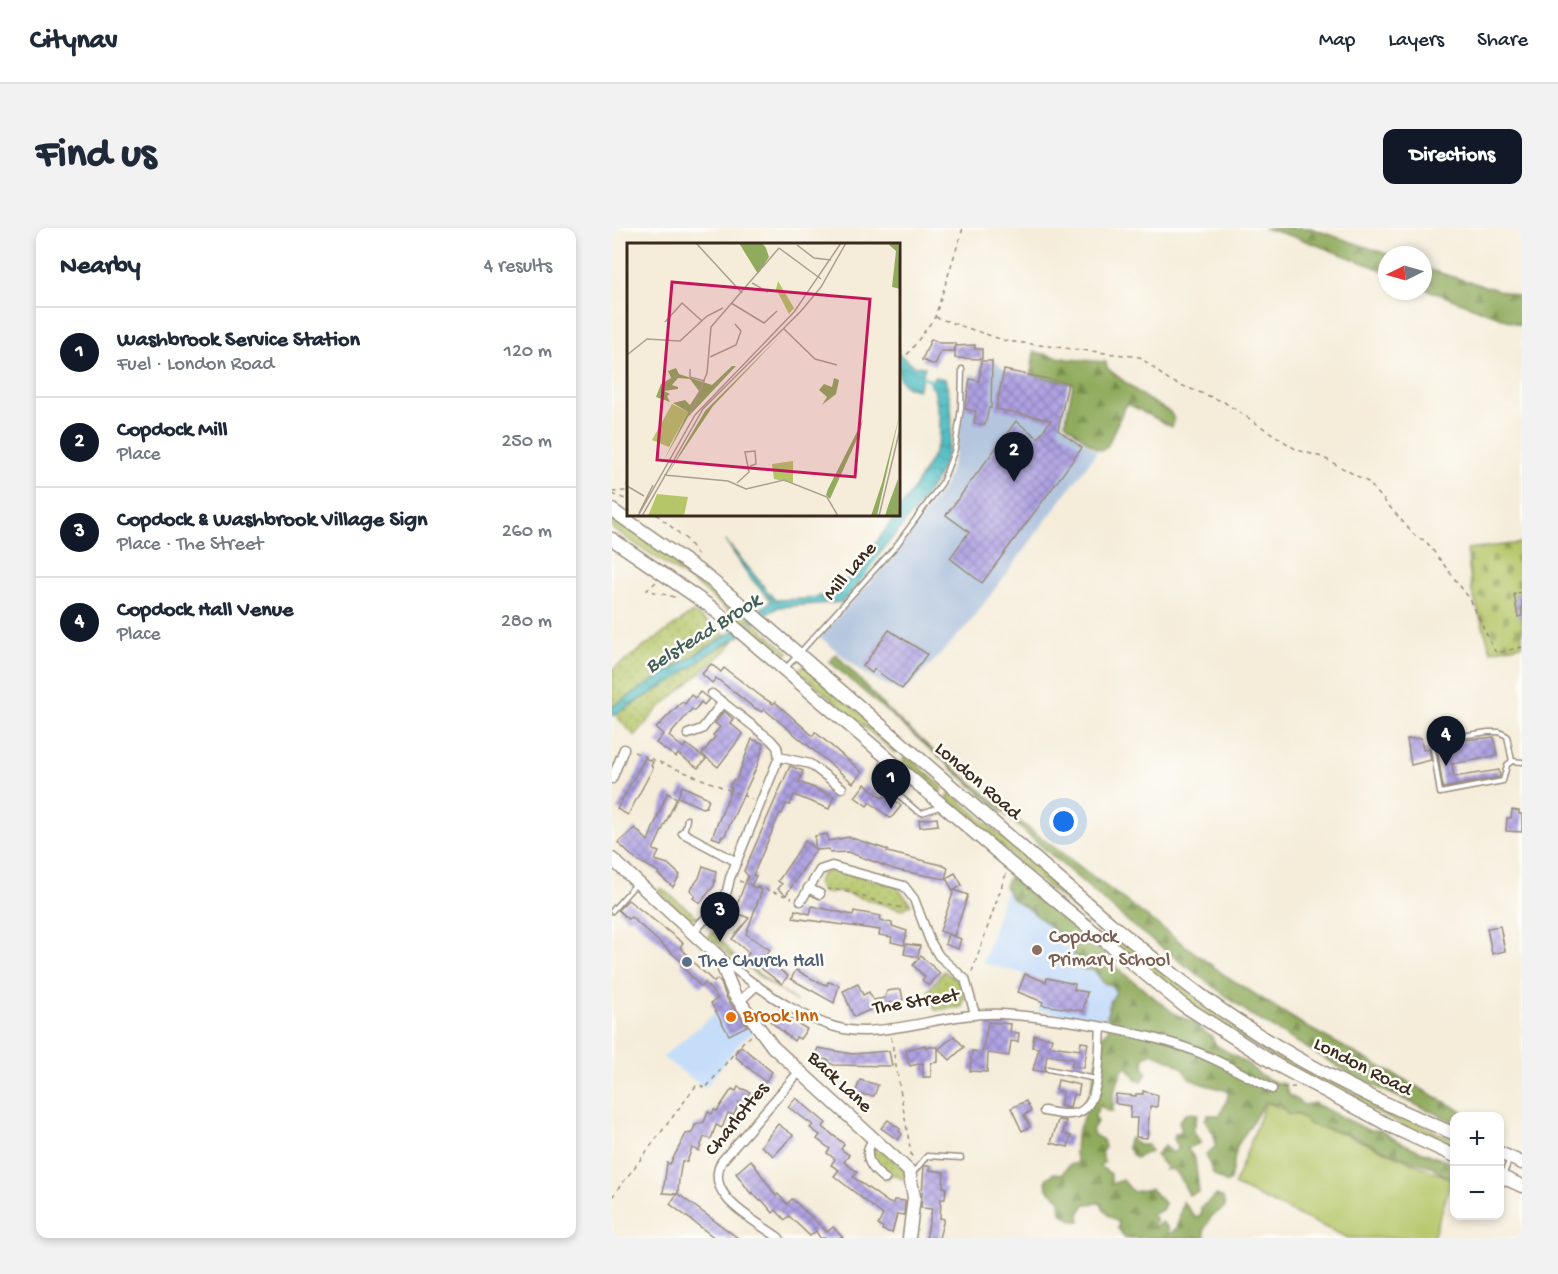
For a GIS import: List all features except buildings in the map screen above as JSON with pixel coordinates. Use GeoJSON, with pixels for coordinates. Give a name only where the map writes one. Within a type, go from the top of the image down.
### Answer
{"type":"FeatureCollection","features":[{"type":"Feature","properties":{"kind":"street","name":"London Road"},"geometry":{"type":"LineString","coordinates":[[612,510],[705,575],[770,628],[1111,924],[1210,1002],[1243,1025],[1342,1081],[1450,1132]]}},
{"type":"Feature","properties":{"kind":"street","name":"London Road"},"geometry":{"type":"LineString","coordinates":[[612,539],[730,624],[1010,863],[1183,1005],[1275,1064],[1390,1126],[1450,1154]]}},
{"type":"Feature","properties":{"kind":"street"},"geometry":{"type":"LineString","coordinates":[[693,932],[728,891],[750,816],[760,802],[779,757],[777,747],[771,740],[712,694]]}},
{"type":"Feature","properties":{"kind":"street"},"geometry":{"type":"LineString","coordinates":[[688,734],[705,731],[723,702]]}},
{"type":"Feature","properties":{"kind":"street"},"geometry":{"type":"LineString","coordinates":[[612,778],[624,749]]}},
{"type":"Feature","properties":{"kind":"street"},"geometry":{"type":"LineString","coordinates":[[779,757],[810,764],[842,788]]}},
{"type":"Feature","properties":{"kind":"street"},"geometry":{"type":"LineString","coordinates":[[683,833],[737,861]]}},
{"type":"Feature","properties":{"kind":"street","name":"The Street"},"geometry":{"type":"LineString","coordinates":[[613,862],[719,957],[757,985],[831,1027],[858,1031],[975,1014],[1035,1017],[1101,1028],[1178,1046],[1272,1089]]}},
{"type":"Feature","properties":{"kind":"street"},"geometry":{"type":"LineString","coordinates":[[801,901],[815,891],[820,870],[840,866],[904,886],[916,905],[930,941],[939,956],[965,979],[975,1014]]}},
{"type":"Feature","properties":{"kind":"street","name":"Back Lane"},"geometry":{"type":"LineString","coordinates":[[719,957],[725,977],[759,1031],[799,1072],[911,1174]]}},
{"type":"Feature","properties":{"kind":"street"},"geometry":{"type":"LineString","coordinates":[[739,1002],[757,985]]}},
{"type":"Feature","properties":{"kind":"street"},"geometry":{"type":"LineString","coordinates":[[1044,1111],[1067,1114],[1081,1112],[1092,1098],[1097,1079],[1101,1028]]}},
{"type":"Feature","properties":{"kind":"street","name":"Charlottes"},"geometry":{"type":"LineString","coordinates":[[779,1238],[729,1200],[721,1189],[717,1174],[722,1161],[799,1072]]}},
{"type":"Feature","properties":{"kind":"street"},"geometry":{"type":"LineString","coordinates":[[873,1140],[867,1152],[868,1161],[885,1179]]}},
{"type":"Feature","properties":{"kind":"street"},"geometry":{"type":"LineString","coordinates":[[909,1238],[914,1197],[911,1174]]}},
{"type":"Feature","properties":{"kind":"street"},"geometry":{"type":"LineString","coordinates":[[1504,1177],[1522,1186]]}},
{"type":"Feature","properties":{"kind":"lane","name":"Mill Lane"},"geometry":{"type":"LineString","coordinates":[[785,669],[896,546],[937,492],[955,449],[961,408],[962,369]]}},
{"type":"Feature","properties":{"kind":"lane"},"geometry":{"type":"LineString","coordinates":[[1512,761],[1507,736],[1499,732],[1435,740],[1431,746],[1440,794],[1500,783],[1507,765],[1512,761],[1522,762]]}},
{"type":"Feature","properties":{"kind":"lane"},"geometry":{"type":"LineString","coordinates":[[885,755],[880,772],[882,780],[917,812],[922,813],[942,805]]}},
{"type":"Feature","properties":{"kind":"lane"},"geometry":{"type":"LineString","coordinates":[[683,833],[687,819]]}},
{"type":"Feature","properties":{"kind":"lane"},"geometry":{"type":"LineString","coordinates":[[612,911],[638,882]]}},
{"type":"Feature","properties":{"kind":"lane"},"geometry":{"type":"LineString","coordinates":[[1048,1069],[1097,1079]]}},
{"type":"Feature","properties":{"kind":"lane"},"geometry":{"type":"LineString","coordinates":[[911,1174],[927,1156],[961,1158]]}},
{"type":"Feature","properties":{"kind":"path"},"geometry":{"type":"LineString","coordinates":[[612,237],[613,228]]}},
{"type":"Feature","properties":{"kind":"path"},"geometry":{"type":"LineString","coordinates":[[900,352],[908,354],[935,317],[963,228]]}},
{"type":"Feature","properties":{"kind":"path"},"geometry":{"type":"LineString","coordinates":[[935,317],[1006,341],[1140,357],[1168,380],[1224,402],[1297,450],[1322,457],[1368,482],[1417,538],[1425,540],[1470,598],[1494,650],[1497,652],[1522,647]]}},
{"type":"Feature","properties":{"kind":"path"},"geometry":{"type":"LineString","coordinates":[[612,493],[626,490],[627,486]]}},
{"type":"Feature","properties":{"kind":"path"},"geometry":{"type":"LineString","coordinates":[[612,493],[627,500]]}},
{"type":"Feature","properties":{"kind":"path"},"geometry":{"type":"LineString","coordinates":[[658,516],[686,539],[706,566]]}},
{"type":"Feature","properties":{"kind":"path"},"geometry":{"type":"LineString","coordinates":[[682,544],[686,539]]}},
{"type":"Feature","properties":{"kind":"path"},"geometry":{"type":"LineString","coordinates":[[656,581],[647,590],[679,598]]}},
{"type":"Feature","properties":{"kind":"path"},"geometry":{"type":"LineString","coordinates":[[624,749],[760,802]]}},
{"type":"Feature","properties":{"kind":"path"},"geometry":{"type":"LineString","coordinates":[[965,979],[971,974],[1010,863]]}},
{"type":"Feature","properties":{"kind":"path"},"geometry":{"type":"LineString","coordinates":[[730,878],[801,901]]}},
{"type":"Feature","properties":{"kind":"path"},"geometry":{"type":"LineString","coordinates":[[815,891],[839,890],[905,908],[916,905]]}},
{"type":"Feature","properties":{"kind":"path"},"geometry":{"type":"LineString","coordinates":[[889,1028],[913,1167],[911,1174]]}},
{"type":"Feature","properties":{"kind":"path"},"geometry":{"type":"LineString","coordinates":[[612,1197],[696,1086],[699,1084],[705,1089],[742,1042],[759,1031]]}},
{"type":"Feature","properties":{"kind":"shaded area"},"geometry":{"type":"Polygon","coordinates":[[[990,357],[1005,370],[1069,382],[1062,424],[1097,452],[968,625],[903,693],[863,673],[820,637],[895,555],[945,485],[955,454],[970,374],[981,376],[992,361],[990,357]]]}},
{"type":"Feature","properties":{"kind":"shaded area","name":"Copdock Primary School"},"geometry":{"type":"Polygon","coordinates":[[[1009,880],[1115,976],[1124,1024],[1038,1010],[1043,979],[983,963],[1009,880]]]}},
{"type":"Feature","properties":{"kind":"shaded area"},"geometry":{"type":"Polygon","coordinates":[[[734,998],[754,1032],[741,1041],[705,1088],[662,1057],[734,998]]]}},
{"type":"Feature","properties":{"kind":"green space"},"geometry":{"type":"Polygon","coordinates":[[[1264,228],[1310,228],[1378,251],[1378,269],[1301,239],[1264,228]]]}},
{"type":"Feature","properties":{"kind":"green space"},"geometry":{"type":"Polygon","coordinates":[[[1432,271],[1522,297],[1522,326],[1432,291],[1432,271]]]}},
{"type":"Feature","properties":{"kind":"green space"},"geometry":{"type":"Polygon","coordinates":[[[1034,352],[1068,359],[1106,362],[1107,368],[1147,399],[1170,412],[1174,419],[1172,427],[1128,404],[1124,408],[1108,445],[1103,450],[1096,449],[1065,423],[1073,384],[1031,375],[1034,352]]]}},
{"type":"Feature","properties":{"kind":"green space"},"geometry":{"type":"Polygon","coordinates":[[[612,518],[704,580],[789,653],[784,657],[697,585],[612,528],[612,518]]]}},
{"type":"Feature","properties":{"kind":"green space"},"geometry":{"type":"Polygon","coordinates":[[[1522,543],[1522,645],[1491,651],[1472,592],[1467,549],[1522,543]]]}},
{"type":"Feature","properties":{"kind":"green space"},"geometry":{"type":"Polygon","coordinates":[[[693,612],[726,635],[612,707],[612,670],[693,612]]]}},
{"type":"Feature","properties":{"kind":"green space"},"geometry":{"type":"Polygon","coordinates":[[[735,640],[727,650],[658,709],[635,736],[615,715],[679,677],[708,654],[735,640]]]}},
{"type":"Feature","properties":{"kind":"green space"},"geometry":{"type":"Polygon","coordinates":[[[836,654],[885,707],[939,756],[1015,818],[1226,976],[1307,1027],[1464,1112],[1450,1112],[1450,1120],[1361,1080],[1251,1015],[1133,926],[830,662],[836,654]]]}},
{"type":"Feature","properties":{"kind":"green space"},"geometry":{"type":"Polygon","coordinates":[[[804,665],[900,748],[895,753],[798,670],[804,665]]]}},
{"type":"Feature","properties":{"kind":"green space"},"geometry":{"type":"Polygon","coordinates":[[[907,756],[943,788],[940,793],[903,760],[907,756]]]}},
{"type":"Feature","properties":{"kind":"green space"},"geometry":{"type":"Polygon","coordinates":[[[951,793],[1100,922],[1215,1012],[1376,1105],[1450,1138],[1450,1147],[1329,1089],[1269,1055],[1210,1017],[1076,911],[947,798],[951,793]]]}},
{"type":"Feature","properties":{"kind":"green space"},"geometry":{"type":"Polygon","coordinates":[[[833,869],[896,886],[911,904],[902,910],[841,892],[823,893],[817,883],[822,874],[833,869]]]}},
{"type":"Feature","properties":{"kind":"green space"},"geometry":{"type":"Polygon","coordinates":[[[1009,877],[1046,898],[1057,911],[1073,922],[1102,950],[1112,964],[1175,1014],[1192,1022],[1212,1037],[1216,1045],[1248,1064],[1259,1074],[1274,1082],[1285,1084],[1288,1094],[1304,1105],[1314,1103],[1368,1130],[1381,1130],[1405,1144],[1450,1162],[1450,1180],[1433,1167],[1390,1153],[1348,1134],[1310,1125],[1298,1113],[1288,1115],[1281,1105],[1265,1102],[1237,1146],[1230,1181],[1226,1183],[1213,1174],[1206,1154],[1215,1147],[1214,1134],[1205,1120],[1208,1115],[1220,1115],[1228,1097],[1228,1091],[1189,1078],[1183,1069],[1172,1061],[1152,1053],[1144,1057],[1143,1066],[1147,1074],[1142,1081],[1136,1080],[1128,1067],[1123,1069],[1113,1094],[1113,1111],[1107,1111],[1100,1105],[1095,1115],[1097,1122],[1092,1130],[1094,1135],[1103,1140],[1105,1147],[1101,1153],[1105,1162],[1099,1166],[1111,1174],[1111,1184],[1123,1180],[1133,1192],[1151,1189],[1165,1204],[1162,1210],[1151,1215],[1156,1219],[1153,1228],[1162,1222],[1168,1228],[1168,1235],[1177,1228],[1183,1202],[1195,1217],[1201,1215],[1201,1207],[1217,1195],[1223,1198],[1225,1207],[1211,1217],[1204,1230],[1205,1238],[1125,1238],[1118,1228],[1119,1223],[1108,1215],[1100,1203],[1085,1204],[1079,1214],[1080,1221],[1074,1221],[1061,1213],[1060,1199],[1047,1189],[1046,1179],[1054,1173],[1062,1174],[1069,1165],[1078,1163],[1075,1154],[1076,1137],[1087,1108],[1103,1035],[1109,1030],[1107,1021],[1109,1005],[1116,993],[1112,985],[1104,983],[1094,970],[1081,969],[1066,940],[1029,909],[1012,899],[1005,886],[1009,877]]]}},
{"type":"Feature","properties":{"kind":"green space"},"geometry":{"type":"Polygon","coordinates":[[[661,888],[699,918],[688,918],[658,891],[661,888]]]}},
{"type":"Feature","properties":{"kind":"green space"},"geometry":{"type":"Polygon","coordinates":[[[713,931],[733,955],[797,1002],[730,956],[709,937],[713,931]]]}},
{"type":"Feature","properties":{"kind":"green space"},"geometry":{"type":"Polygon","coordinates":[[[944,971],[956,979],[965,991],[962,1007],[935,1010],[928,991],[944,971]]]}},
{"type":"Feature","properties":{"kind":"green space"},"geometry":{"type":"Polygon","coordinates":[[[1266,1102],[1450,1178],[1450,1185],[1433,1238],[1348,1238],[1234,1185],[1266,1102]]]}},
{"type":"Feature","properties":{"kind":"green space"},"geometry":{"type":"Polygon","coordinates":[[[1187,1113],[1198,1114],[1193,1131],[1201,1143],[1187,1148],[1195,1159],[1199,1192],[1189,1195],[1180,1177],[1172,1169],[1165,1170],[1166,1167],[1156,1155],[1165,1145],[1173,1153],[1179,1148],[1174,1139],[1175,1134],[1182,1131],[1179,1121],[1187,1113]]]}},
{"type":"Feature","properties":{"kind":"green space"},"geometry":{"type":"Polygon","coordinates":[[[1130,1138],[1139,1145],[1148,1145],[1151,1151],[1135,1158],[1127,1147],[1130,1138]]]}},
{"type":"Feature","properties":{"kind":"green space"},"geometry":{"type":"Polygon","coordinates":[[[879,1148],[904,1169],[907,1181],[892,1174],[887,1179],[871,1160],[872,1152],[879,1148]]]}},
{"type":"Feature","properties":{"kind":"water"},"geometry":{"type":"Polygon","coordinates":[[[900,355],[914,366],[925,367],[918,390],[906,386],[900,379],[900,355]]]}},
{"type":"Feature","properties":{"kind":"water"},"geometry":{"type":"Polygon","coordinates":[[[934,377],[945,379],[951,406],[952,431],[939,473],[914,511],[853,591],[842,602],[778,607],[755,622],[749,617],[771,601],[749,576],[726,541],[775,600],[803,599],[830,593],[855,570],[894,516],[900,516],[900,508],[932,456],[938,443],[940,430],[934,389],[930,385],[934,377]]]}},
{"type":"Feature","properties":{"kind":"water"},"geometry":{"type":"Polygon","coordinates":[[[747,622],[753,628],[708,654],[679,677],[612,716],[612,707],[747,622]]]}},
{"type":"Feature","properties":{"kind":"waterway","name":"Belstead Brook"},"geometry":{"type":"LineString","coordinates":[[919,376],[936,383]]}},
{"type":"Feature","properties":{"kind":"waterway","name":"Belstead Brook"},"geometry":{"type":"LineString","coordinates":[[858,583],[877,556]]}},
{"type":"Feature","properties":{"kind":"place","name":"Copdock Mill"},"geometry":{"type":"Point","coordinates":[1014,482]}},
{"type":"Feature","properties":{"kind":"place","name":"Copdock Hall Venue"},"geometry":{"type":"Point","coordinates":[1446,766]}},
{"type":"Feature","properties":{"kind":"place","name":"Washbrook Service Station"},"geometry":{"type":"Point","coordinates":[891,809]}},
{"type":"Feature","properties":{"kind":"place","name":"Copdock & Washbrook Village Sign"},"geometry":{"type":"Point","coordinates":[720,942]}},
{"type":"Feature","properties":{"kind":"place","name":"Copdock Primary School"},"geometry":{"type":"Point","coordinates":[1037,950]}},
{"type":"Feature","properties":{"kind":"place","name":"The Church Hall"},"geometry":{"type":"Point","coordinates":[687,962]}},
{"type":"Feature","properties":{"kind":"place","name":"Brook Inn"},"geometry":{"type":"Point","coordinates":[731,1017]}}]}
